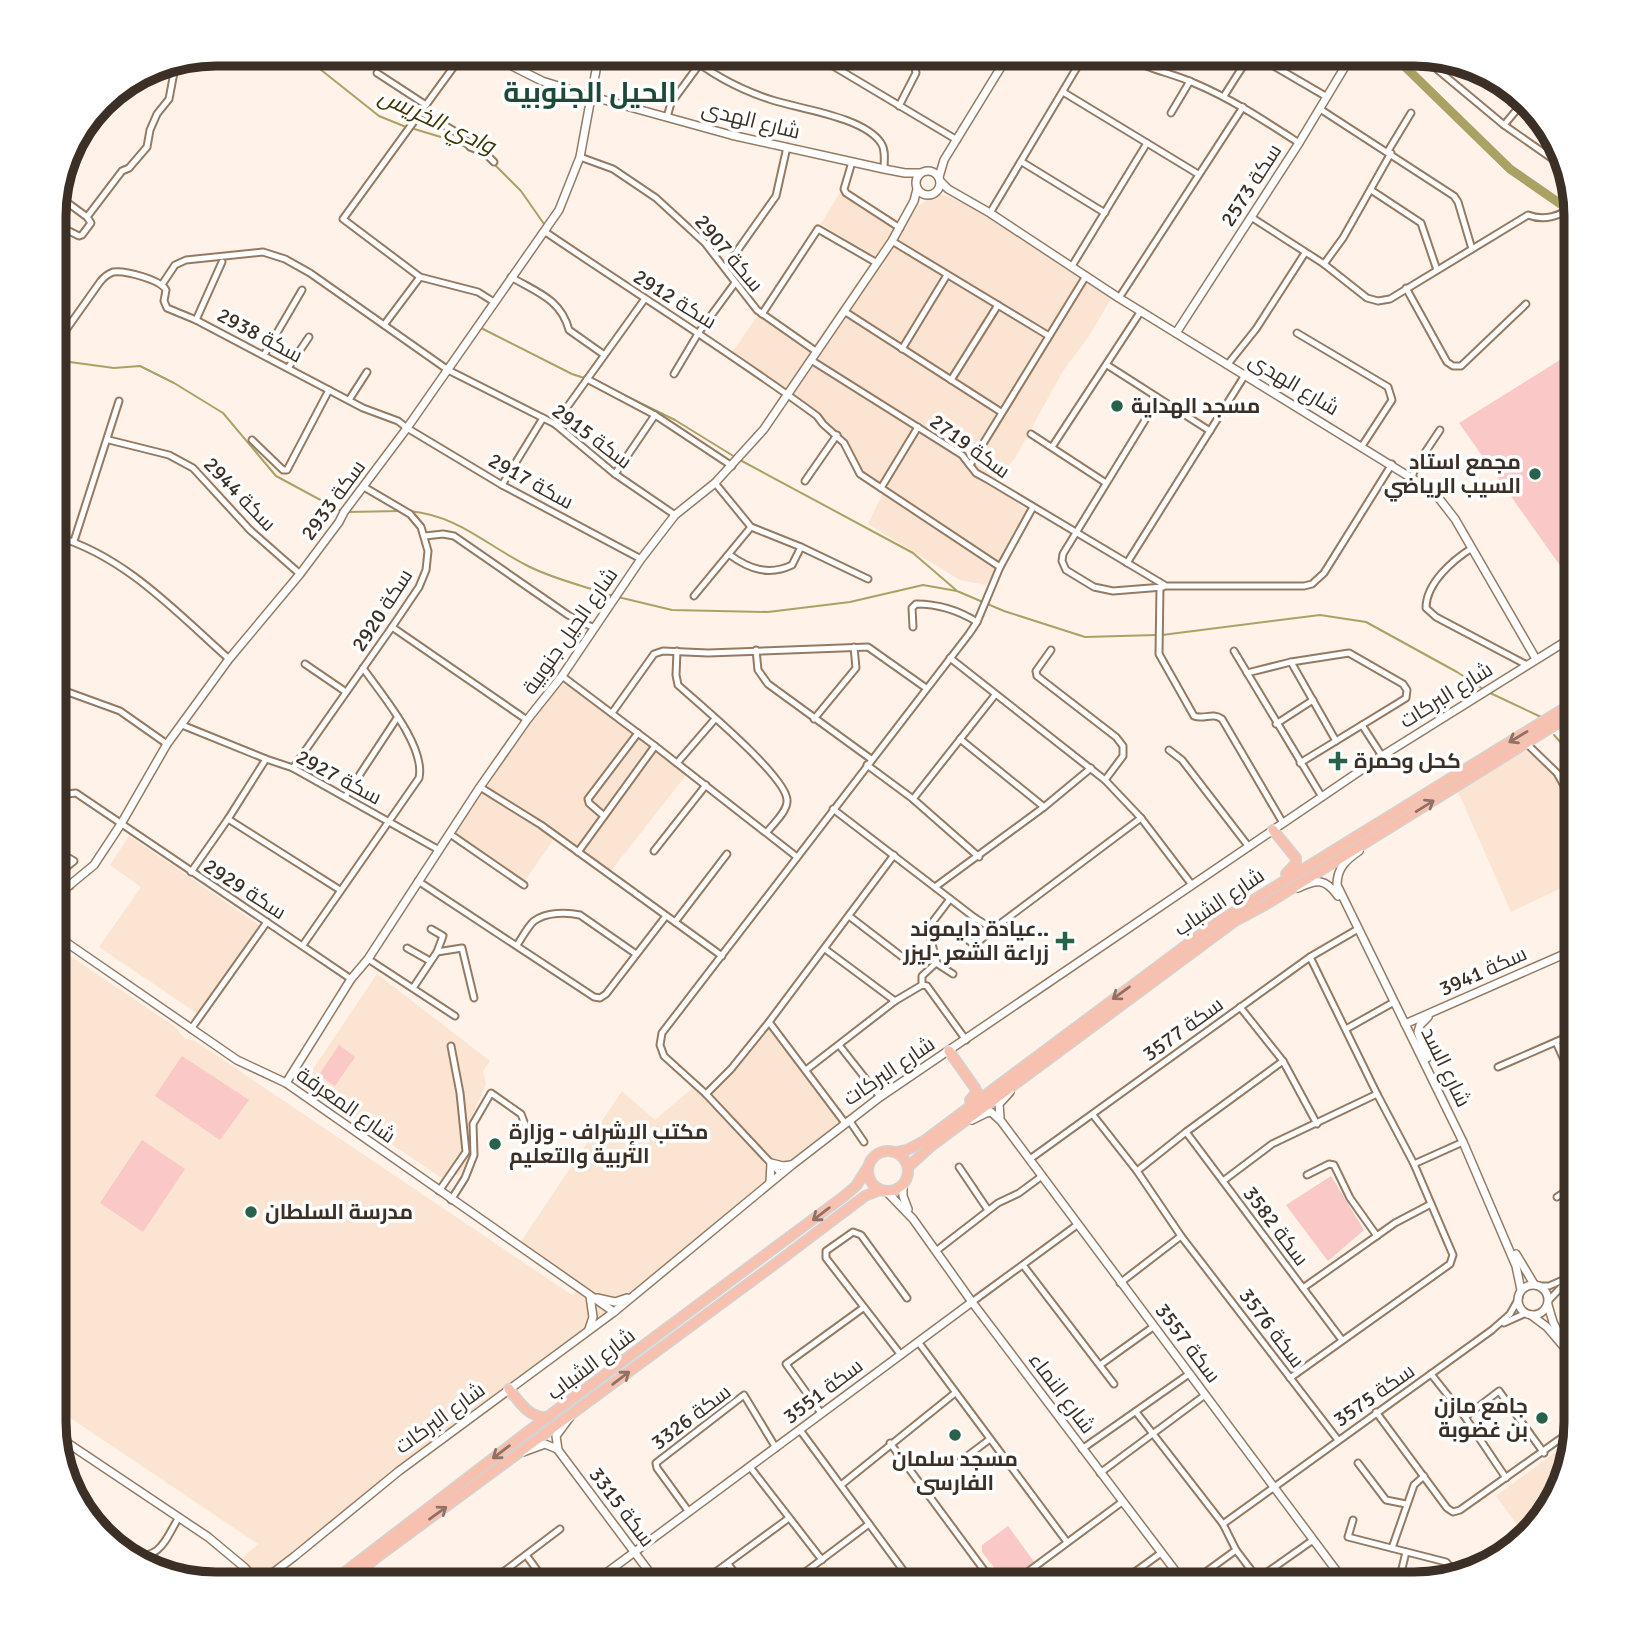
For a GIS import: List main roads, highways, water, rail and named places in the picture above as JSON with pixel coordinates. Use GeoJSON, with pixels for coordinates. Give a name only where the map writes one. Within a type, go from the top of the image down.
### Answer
{"type":"FeatureCollection","features":[{"type":"Feature","properties":{"kind":"main road","name":"شارع الشباب"},"geometry":{"type":"LineString","coordinates":[[897,1152],[918,1144],[941,1128],[1216,923],[1564,708]]}},
{"type":"Feature","properties":{"kind":"main road","name":"شارع الشباب"},"geometry":{"type":"LineString","coordinates":[[908,1167],[941,1139],[1236,921],[1564,720]]}},
{"type":"Feature","properties":{"kind":"main road"},"geometry":{"type":"LineString","coordinates":[[1269,889],[1296,863],[1296,858],[1273,830]]}},
{"type":"Feature","properties":{"kind":"main road"},"geometry":{"type":"LineString","coordinates":[[1288,848],[1306,858],[1338,847]]}},
{"type":"Feature","properties":{"kind":"main road"},"geometry":{"type":"LineString","coordinates":[[941,1128],[977,1092],[950,1051]]}},
{"type":"Feature","properties":{"kind":"main road"},"geometry":{"type":"LineString","coordinates":[[967,1077],[986,1087],[1027,1063]]}},
{"type":"Feature","properties":{"kind":"main road"},"geometry":{"type":"LineString","coordinates":[[880,1152],[897,1152],[906,1161],[908,1176],[895,1190],[883,1190],[872,1183],[868,1167],[873,1157],[880,1152]]}},
{"type":"Feature","properties":{"kind":"main road","name":"شارع الشباب"},"geometry":{"type":"LineString","coordinates":[[344,1573],[530,1430],[843,1197],[856,1186],[868,1167]]}},
{"type":"Feature","properties":{"kind":"main road","name":"شارع الشباب"},"geometry":{"type":"LineString","coordinates":[[359,1573],[827,1223],[865,1196],[883,1190]]}},
{"type":"Feature","properties":{"kind":"main road"},"geometry":{"type":"LineString","coordinates":[[509,1389],[533,1419],[530,1430]]}},
{"type":"Feature","properties":{"kind":"main road"},"geometry":{"type":"LineString","coordinates":[[529,1412],[548,1417]]}},
{"type":"Feature","properties":{"kind":"waterway","name":"وادي الخريس"},"geometry":{"type":"LineString","coordinates":[[317,67],[379,116],[406,127]]}},
{"type":"Feature","properties":{"kind":"waterway"},"geometry":{"type":"LineString","coordinates":[[1405,67],[1510,169],[1563,206]]}},
{"type":"Feature","properties":{"kind":"waterway","name":"وادي الخريس"},"geometry":{"type":"LineString","coordinates":[[411,128],[454,141],[490,161]]}},
{"type":"Feature","properties":{"kind":"waterway","name":"وادي الخريس"},"geometry":{"type":"LineString","coordinates":[[494,164],[521,191],[544,224]]}},
{"type":"Feature","properties":{"kind":"waterway"},"geometry":{"type":"LineString","coordinates":[[479,327],[584,378]]}},
{"type":"Feature","properties":{"kind":"waterway"},"geometry":{"type":"LineString","coordinates":[[67,362],[114,368],[140,366],[174,383],[223,413],[276,476],[341,511]]}},
{"type":"Feature","properties":{"kind":"waterway"},"geometry":{"type":"LineString","coordinates":[[593,380],[675,420],[735,457]]}},
{"type":"Feature","properties":{"kind":"waterway"},"geometry":{"type":"LineString","coordinates":[[740,460],[913,553],[956,590]]}},
{"type":"Feature","properties":{"kind":"waterway"},"geometry":{"type":"LineString","coordinates":[[347,512],[401,511]]}},
{"type":"Feature","properties":{"kind":"waterway"},"geometry":{"type":"LineString","coordinates":[[410,511],[457,525],[536,570],[613,596]]}},
{"type":"Feature","properties":{"kind":"waterway"},"geometry":{"type":"LineString","coordinates":[[618,597],[672,610],[768,612],[850,602],[923,585],[957,591],[1004,611],[1085,637],[1156,635]]}},
{"type":"Feature","properties":{"kind":"waterway"},"geometry":{"type":"LineString","coordinates":[[1162,635],[1320,615],[1366,622],[1483,689]]}},
{"type":"Feature","properties":{"kind":"waterway"},"geometry":{"type":"LineString","coordinates":[[1488,692],[1541,717]]}},
{"type":"Feature","properties":{"kind":"waterway"},"geometry":{"type":"LineString","coordinates":[[1554,735],[1564,746]]}},
{"type":"Feature","properties":{"kind":"place","name":"مسجد الهداية"},"geometry":{"type":"Point","coordinates":[1117,406]}},
{"type":"Feature","properties":{"kind":"place","name":"مجمع استاد السيب الرياضي"},"geometry":{"type":"Point","coordinates":[1535,474]}},
{"type":"Feature","properties":{"kind":"place","name":"كحل وحمرة"},"geometry":{"type":"Point","coordinates":[1338,761]}},
{"type":"Feature","properties":{"kind":"place","name":"عيادة دايموند.. زراعة الشعر -ليزر"},"geometry":{"type":"Point","coordinates":[1065,941]}},
{"type":"Feature","properties":{"kind":"place","name":"مكتب الإشراف - وزارة التربية والتعليم"},"geometry":{"type":"Point","coordinates":[495,1144]}},
{"type":"Feature","properties":{"kind":"place","name":"مدرسة السلطان"},"geometry":{"type":"Point","coordinates":[251,1212]}},
{"type":"Feature","properties":{"kind":"place","name":"جامع مازن بن غضوبة"},"geometry":{"type":"Point","coordinates":[1542,1418]}},
{"type":"Feature","properties":{"kind":"place","name":"مسجد سلمان الفارسى"},"geometry":{"type":"Point","coordinates":[955,1435]}},
{"type":"Feature","properties":{"kind":"district","name":"الحيل الجنوبية"},"geometry":{"type":"Point","coordinates":[590,93]}}]}
